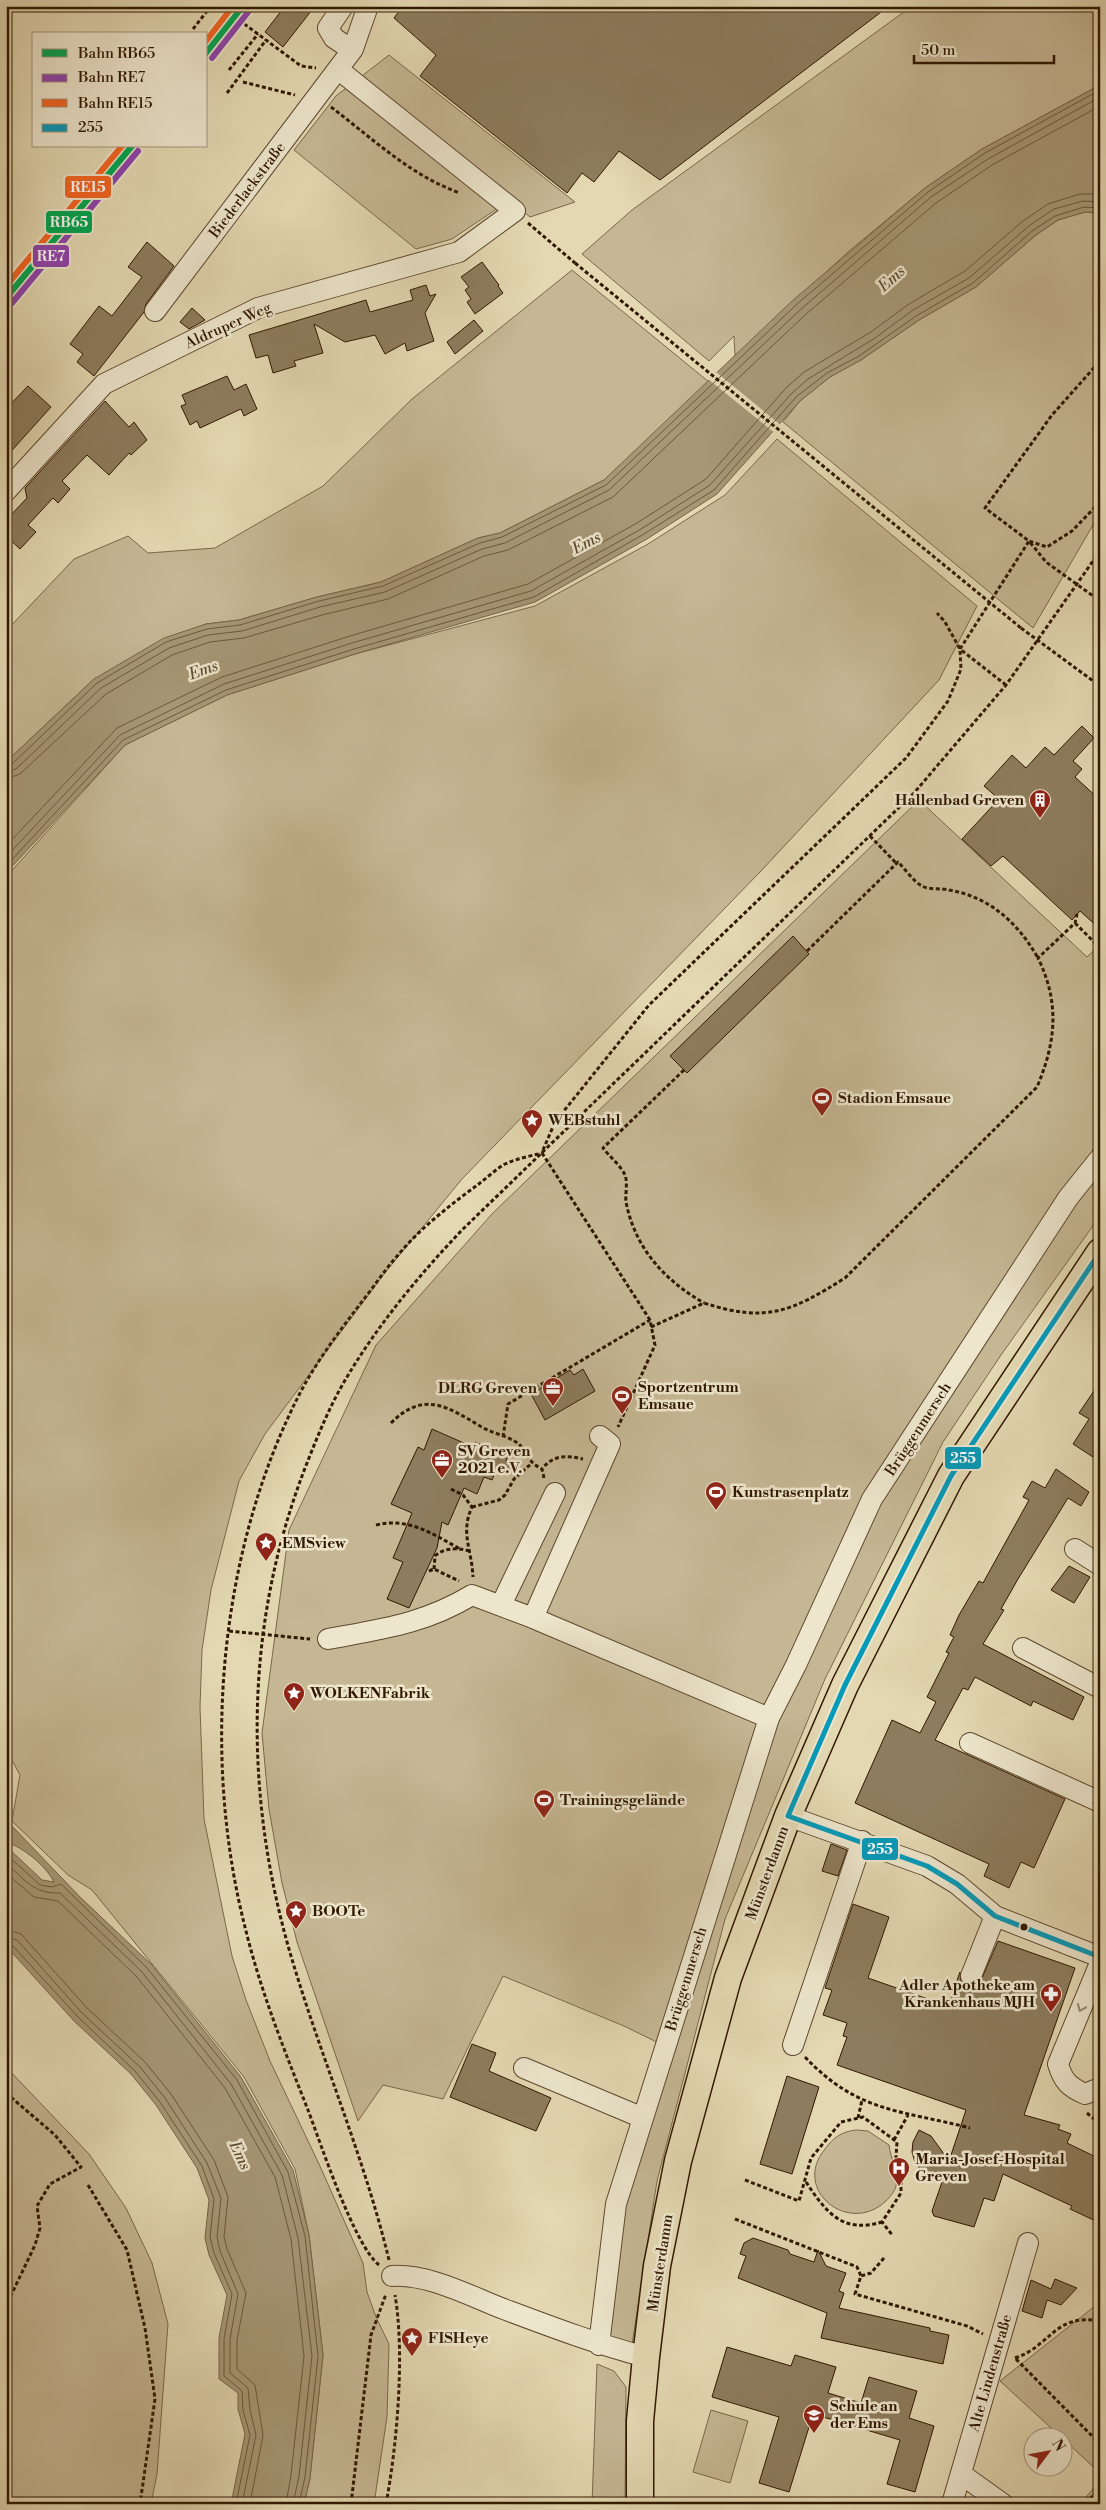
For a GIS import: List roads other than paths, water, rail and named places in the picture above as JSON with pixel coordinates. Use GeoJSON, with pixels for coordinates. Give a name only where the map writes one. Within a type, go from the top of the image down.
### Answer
{"type":"FeatureCollection","features":[{"type":"Feature","properties":{"kind":"main road","name":"Münsterdamm"},"geometry":{"type":"LineString","coordinates":[[640,2504],[640,2421],[657,2266],[678,2161],[709,2041],[728,1978],[788,1816],[845,1685],[951,1476],[1100,1252]]}},
{"type":"Feature","properties":{"kind":"street"},"geometry":{"type":"LineString","coordinates":[[343,6],[328,28],[334,38],[352,50]]}},
{"type":"Feature","properties":{"kind":"street","name":"Biederlackstraße"},"geometry":{"type":"LineString","coordinates":[[155,311],[339,70],[352,50],[368,6]]}},
{"type":"Feature","properties":{"kind":"street","name":"Aldruper Weg"},"geometry":{"type":"LineString","coordinates":[[6,491],[104,384],[258,308],[459,252],[516,211],[339,70]]}},
{"type":"Feature","properties":{"kind":"street","name":"Brüggenmersch"},"geometry":{"type":"LineString","coordinates":[[599,2345],[616,2204],[769,1718],[796,1666],[872,1499],[1068,1198],[1100,1158]]}},
{"type":"Feature","properties":{"kind":"street"},"geometry":{"type":"LineString","coordinates":[[533,1618],[604,1447]]}},
{"type":"Feature","properties":{"kind":"street"},"geometry":{"type":"LineString","coordinates":[[501,1605],[551,1486]]}},
{"type":"Feature","properties":{"kind":"street"},"geometry":{"type":"LineString","coordinates":[[1075,1550],[1100,1565]]}},
{"type":"Feature","properties":{"kind":"street"},"geometry":{"type":"LineString","coordinates":[[328,1639],[411,1624],[453,1606],[473,1591],[501,1605],[769,1718]]}},
{"type":"Feature","properties":{"kind":"street"},"geometry":{"type":"LineString","coordinates":[[1023,1648],[1100,1688]]}},
{"type":"Feature","properties":{"kind":"street"},"geometry":{"type":"LineString","coordinates":[[970,1743],[1100,1802]]}},
{"type":"Feature","properties":{"kind":"street"},"geometry":{"type":"LineString","coordinates":[[788,1816],[928,1866],[957,1884],[995,1916],[1100,1957]]}},
{"type":"Feature","properties":{"kind":"street"},"geometry":{"type":"LineString","coordinates":[[793,2045],[862,1841]]}},
{"type":"Feature","properties":{"kind":"street"},"geometry":{"type":"LineString","coordinates":[[971,1976],[995,1916]]}},
{"type":"Feature","properties":{"kind":"street"},"geometry":{"type":"LineString","coordinates":[[1100,1963],[1058,2064],[1062,2079],[1072,2088],[1085,2094],[1100,2088]]}},
{"type":"Feature","properties":{"kind":"street"},"geometry":{"type":"LineString","coordinates":[[524,2068],[643,2118]]}},
{"type":"Feature","properties":{"kind":"street","name":"Alte Lindenstraße"},"geometry":{"type":"LineString","coordinates":[[952,2504],[1028,2243]]}},
{"type":"Feature","properties":{"kind":"street"},"geometry":{"type":"LineString","coordinates":[[392,2276],[403,2276],[435,2283],[599,2345],[646,2357]]}},
{"type":"Feature","properties":{"kind":"street"},"geometry":{"type":"LineString","coordinates":[[961,2474],[1003,2504]]}},
{"type":"Feature","properties":{"kind":"water","name":"Ems"},"geometry":{"type":"Polygon","coordinates":[[[1100,85],[1100,213],[1085,212],[1058,220],[1036,235],[976,287],[919,320],[861,360],[830,377],[800,401],[717,494],[647,539],[535,602],[355,654],[227,695],[125,745],[6,873],[6,762],[94,679],[164,638],[206,624],[239,620],[317,597],[381,582],[478,538],[500,533],[604,480],[792,301],[925,188],[982,149],[1100,85]]]}},
{"type":"Feature","properties":{"kind":"water","name":"Ems"},"geometry":{"type":"Polygon","coordinates":[[[6,1804],[11,1825],[81,1898],[151,1964],[241,2077],[293,2170],[309,2235],[323,2355],[310,2478],[304,2504],[231,2504],[245,2434],[238,2409],[238,2393],[219,2379],[219,2338],[227,2295],[209,2255],[205,2238],[209,2200],[197,2168],[156,2105],[131,2074],[74,2021],[6,1946],[6,1846],[42,1880],[54,1882],[46,1870],[33,1858],[20,1848],[6,1842],[6,1804]]]}},
{"type":"Feature","properties":{"kind":"rail line","name":"RE15"},"geometry":{"type":"LineString","coordinates":[[208,38],[233,6]]}},
{"type":"Feature","properties":{"kind":"rail line","name":"RB65"},"geometry":{"type":"LineString","coordinates":[[208,50],[243,6]]}},
{"type":"Feature","properties":{"kind":"rail line","name":"RE7"},"geometry":{"type":"LineString","coordinates":[[212,58],[249,11]]}},
{"type":"Feature","properties":{"kind":"rail line","name":"RE15"},"geometry":{"type":"LineString","coordinates":[[6,286],[120,148]]}},
{"type":"Feature","properties":{"kind":"rail line","name":"RB65"},"geometry":{"type":"LineString","coordinates":[[6,298],[130,148]]}},
{"type":"Feature","properties":{"kind":"rail line","name":"RE7"},"geometry":{"type":"LineString","coordinates":[[12,303],[138,151]]}},
{"type":"Feature","properties":{"kind":"place","name":"Hallenbad Greven"},"geometry":{"type":"Point","coordinates":[1040,819]}},
{"type":"Feature","properties":{"kind":"place","name":"Stadion Emsaue"},"geometry":{"type":"Point","coordinates":[822,1117]}},
{"type":"Feature","properties":{"kind":"place","name":"WEBstuhl"},"geometry":{"type":"Point","coordinates":[532,1139]}},
{"type":"Feature","properties":{"kind":"place","name":"DLRG Greven"},"geometry":{"type":"Point","coordinates":[553,1407]}},
{"type":"Feature","properties":{"kind":"place","name":"Sportzentrum Emsaue"},"geometry":{"type":"Point","coordinates":[622,1415]}},
{"type":"Feature","properties":{"kind":"place","name":"SV Greven 2021 e.V."},"geometry":{"type":"Point","coordinates":[442,1479]}},
{"type":"Feature","properties":{"kind":"place","name":"Kunstrasenplatz"},"geometry":{"type":"Point","coordinates":[716,1511]}},
{"type":"Feature","properties":{"kind":"place","name":"EMSview"},"geometry":{"type":"Point","coordinates":[266,1562]}},
{"type":"Feature","properties":{"kind":"place","name":"WOLKENFabrik"},"geometry":{"type":"Point","coordinates":[294,1712]}},
{"type":"Feature","properties":{"kind":"place","name":"Trainingsgelände"},"geometry":{"type":"Point","coordinates":[544,1819]}},
{"type":"Feature","properties":{"kind":"place","name":"BOOTe"},"geometry":{"type":"Point","coordinates":[296,1930]}},
{"type":"Feature","properties":{"kind":"place","name":"Adler Apotheke am Krankenhaus MJH"},"geometry":{"type":"Point","coordinates":[1051,2013]}},
{"type":"Feature","properties":{"kind":"place","name":"Maria-Josef-Hospital Greven"},"geometry":{"type":"Point","coordinates":[899,2187]}},
{"type":"Feature","properties":{"kind":"place","name":"FISHeye"},"geometry":{"type":"Point","coordinates":[412,2357]}},
{"type":"Feature","properties":{"kind":"place","name":"Schule an der Ems"},"geometry":{"type":"Point","coordinates":[814,2434]}}]}
